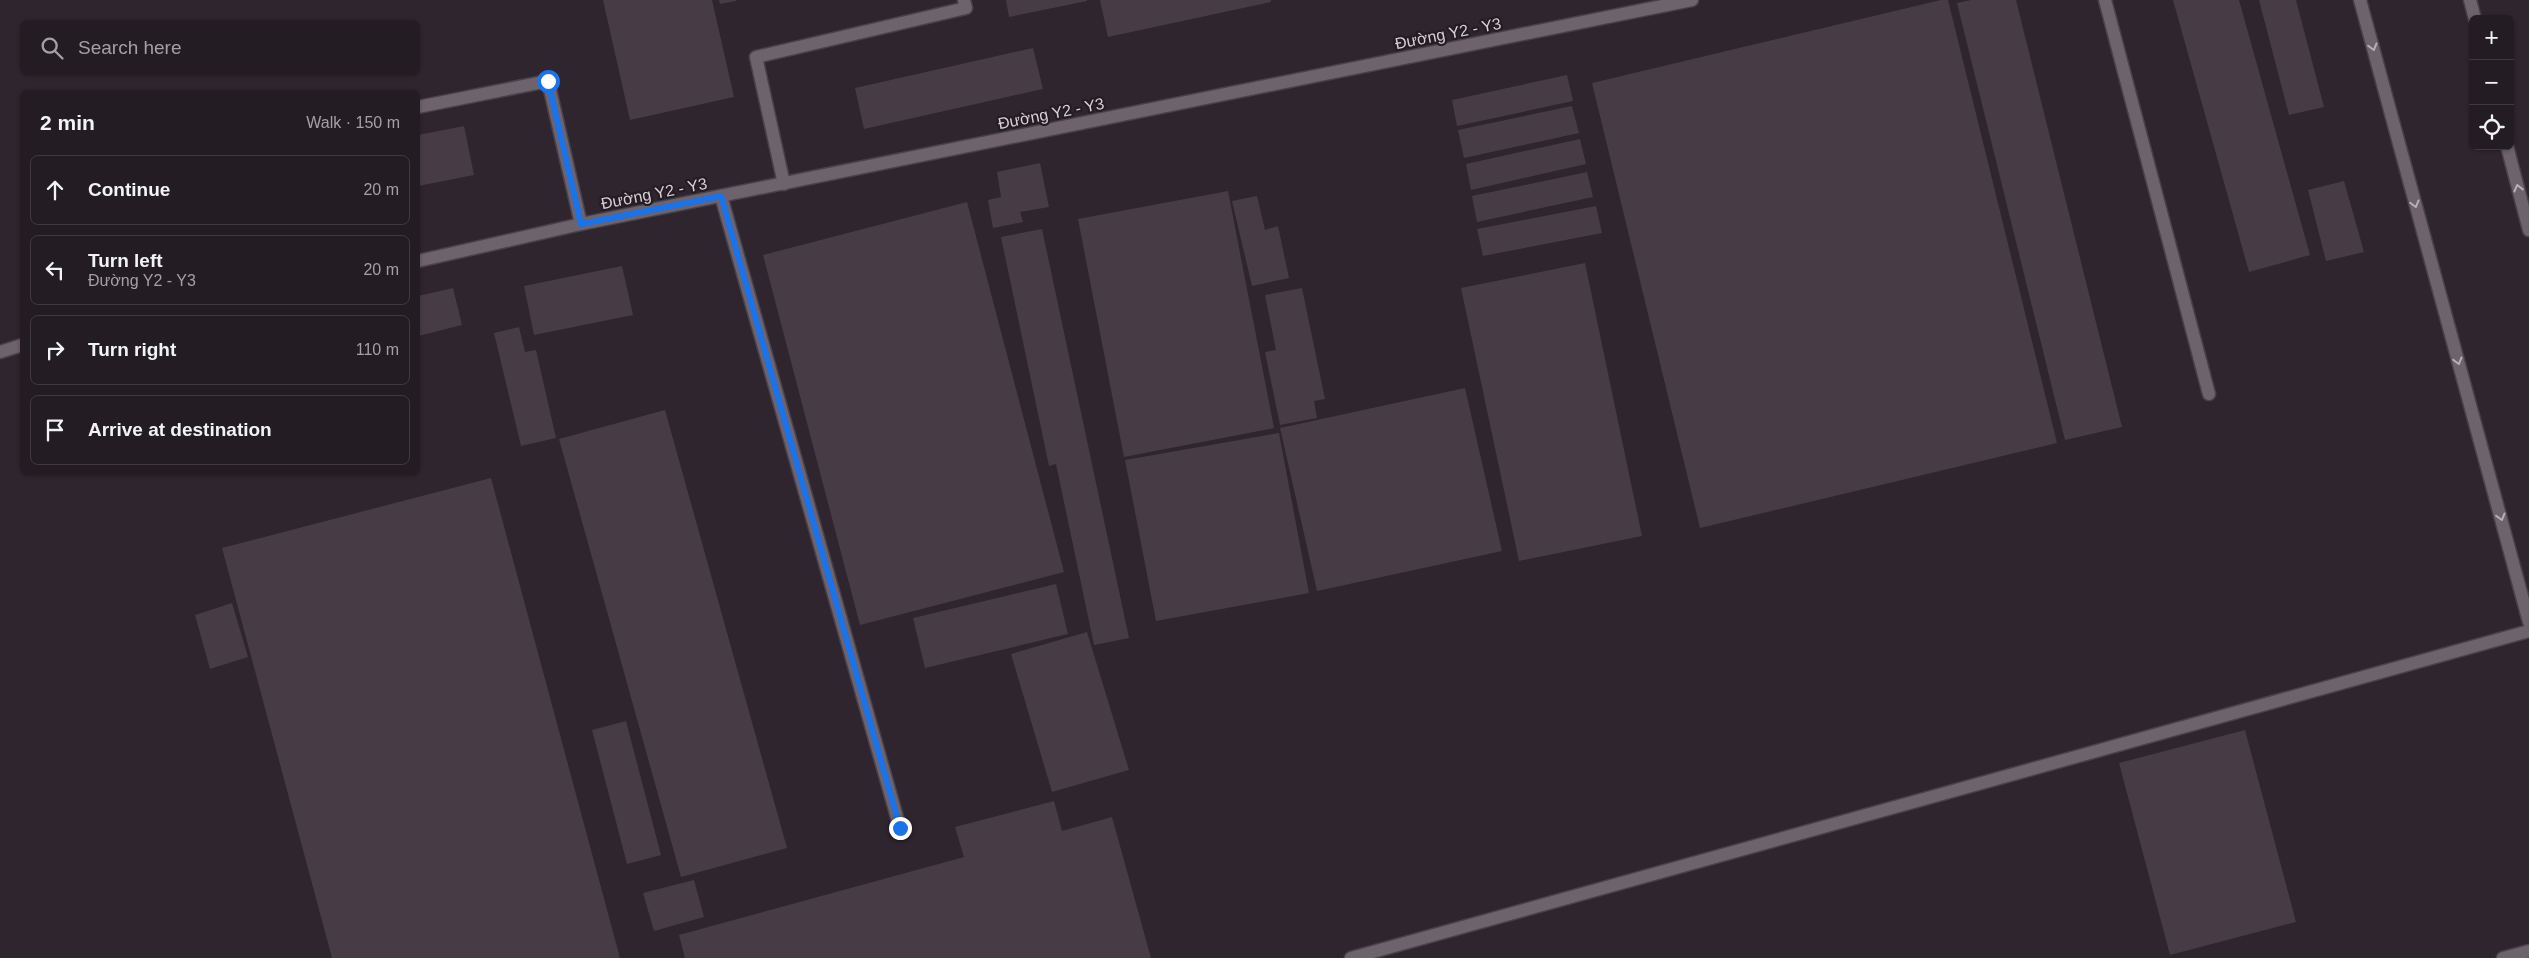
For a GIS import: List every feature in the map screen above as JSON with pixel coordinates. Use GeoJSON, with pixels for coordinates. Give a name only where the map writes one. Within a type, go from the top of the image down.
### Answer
{"type":"FeatureCollection","features":[{"type":"Feature","properties":{"kind":"street"},"geometry":{"type":"LineString","coordinates":[[784,184],[756,57],[966,8],[964,0]]}},
{"type":"Feature","properties":{"kind":"street","name":"Đường Y2 - Y3"},"geometry":{"type":"LineString","coordinates":[[420,262],[581,224],[1692,0]]}},
{"type":"Feature","properties":{"kind":"street"},"geometry":{"type":"LineString","coordinates":[[2105,0],[2209,394]]}},
{"type":"Feature","properties":{"kind":"street"},"geometry":{"type":"LineString","coordinates":[[2360,0],[2529,622]]}},
{"type":"Feature","properties":{"kind":"street"},"geometry":{"type":"LineString","coordinates":[[2470,0],[2474,15]]}},
{"type":"Feature","properties":{"kind":"street"},"geometry":{"type":"LineString","coordinates":[[420,107],[548,81],[581,224]]}},
{"type":"Feature","properties":{"kind":"street"},"geometry":{"type":"LineString","coordinates":[[2508,150],[2529,230]]}},
{"type":"Feature","properties":{"kind":"street"},"geometry":{"type":"LineString","coordinates":[[721,196],[900,828]]}},
{"type":"Feature","properties":{"kind":"street"},"geometry":{"type":"LineString","coordinates":[[0,352],[20,347]]}},
{"type":"Feature","properties":{"kind":"street"},"geometry":{"type":"LineString","coordinates":[[1351,958],[2529,631]]}},
{"type":"Feature","properties":{"kind":"street"},"geometry":{"type":"LineString","coordinates":[[2503,958],[2529,951]]}},
{"type":"Feature","properties":{"kind":"building"},"geometry":{"type":"Polygon","coordinates":[[[603,0],[712,0],[734,97],[630,120],[603,0]]]}},
{"type":"Feature","properties":{"kind":"building"},"geometry":{"type":"Polygon","coordinates":[[[719,0],[736,0],[736,1],[720,4],[719,0]]]}},
{"type":"Feature","properties":{"kind":"building"},"geometry":{"type":"Polygon","coordinates":[[[1006,0],[1087,0],[1087,1],[1009,17],[1006,0]]]}},
{"type":"Feature","properties":{"kind":"building"},"geometry":{"type":"Polygon","coordinates":[[[1100,0],[1271,0],[1271,2],[1108,37],[1100,0]]]}},
{"type":"Feature","properties":{"kind":"building"},"geometry":{"type":"Polygon","coordinates":[[[1941,0],[1948,0],[2057,443],[1700,528],[1592,83],[1941,0]]]}},
{"type":"Feature","properties":{"kind":"building"},"geometry":{"type":"Polygon","coordinates":[[[1971,0],[2016,0],[2122,427],[2065,440],[1957,3],[1971,0]]]}},
{"type":"Feature","properties":{"kind":"building"},"geometry":{"type":"Polygon","coordinates":[[[2173,0],[2239,0],[2310,255],[2249,272],[2173,0]]]}},
{"type":"Feature","properties":{"kind":"building"},"geometry":{"type":"Polygon","coordinates":[[[2259,0],[2296,0],[2324,107],[2289,115],[2259,0]]]}},
{"type":"Feature","properties":{"kind":"building"},"geometry":{"type":"Polygon","coordinates":[[[1033,48],[1043,89],[864,129],[855,88],[1033,48]]]}},
{"type":"Feature","properties":{"kind":"building"},"geometry":{"type":"Polygon","coordinates":[[[1567,75],[1573,101],[1457,126],[1452,100],[1567,75]]]}},
{"type":"Feature","properties":{"kind":"building"},"geometry":{"type":"Polygon","coordinates":[[[1572,106],[1579,133],[1464,158],[1458,130],[1572,106]]]}},
{"type":"Feature","properties":{"kind":"building"},"geometry":{"type":"Polygon","coordinates":[[[464,126],[474,175],[420,186],[420,135],[464,126]]]}},
{"type":"Feature","properties":{"kind":"building"},"geometry":{"type":"Polygon","coordinates":[[[1580,139],[1586,164],[1471,190],[1466,164],[1580,139]]]}},
{"type":"Feature","properties":{"kind":"building"},"geometry":{"type":"Polygon","coordinates":[[[1040,163],[1049,207],[1020,212],[1023,222],[993,228],[988,200],[1001,197],[997,172],[1040,163]]]}},
{"type":"Feature","properties":{"kind":"building"},"geometry":{"type":"Polygon","coordinates":[[[1587,172],[1593,197],[1477,222],[1472,196],[1587,172]]]}},
{"type":"Feature","properties":{"kind":"building"},"geometry":{"type":"Polygon","coordinates":[[[2344,181],[2364,252],[2326,261],[2308,190],[2344,181]]]}},
{"type":"Feature","properties":{"kind":"building"},"geometry":{"type":"Polygon","coordinates":[[[1228,191],[1274,428],[1124,457],[1078,219],[1228,191]]]}},
{"type":"Feature","properties":{"kind":"building"},"geometry":{"type":"Polygon","coordinates":[[[1257,196],[1265,230],[1278,226],[1289,278],[1252,286],[1232,201],[1257,196]]]}},
{"type":"Feature","properties":{"kind":"building"},"geometry":{"type":"Polygon","coordinates":[[[967,202],[1064,572],[860,625],[763,255],[967,202]]]}},
{"type":"Feature","properties":{"kind":"building"},"geometry":{"type":"Polygon","coordinates":[[[1596,206],[1602,233],[1483,256],[1477,229],[1596,206]]]}},
{"type":"Feature","properties":{"kind":"building"},"geometry":{"type":"Polygon","coordinates":[[[1042,229],[1129,638],[1094,645],[1056,464],[1049,466],[1001,237],[1042,229]]]}},
{"type":"Feature","properties":{"kind":"building"},"geometry":{"type":"Polygon","coordinates":[[[1585,263],[1642,536],[1519,561],[1461,288],[1585,263]]]}},
{"type":"Feature","properties":{"kind":"building"},"geometry":{"type":"Polygon","coordinates":[[[622,266],[633,315],[534,335],[524,286],[622,266]]]}},
{"type":"Feature","properties":{"kind":"building"},"geometry":{"type":"Polygon","coordinates":[[[453,288],[462,325],[420,336],[420,296],[453,288]]]}},
{"type":"Feature","properties":{"kind":"building"},"geometry":{"type":"Polygon","coordinates":[[[1302,288],[1325,399],[1314,401],[1317,418],[1280,425],[1265,352],[1276,350],[1265,295],[1302,288]]]}},
{"type":"Feature","properties":{"kind":"building"},"geometry":{"type":"Polygon","coordinates":[[[519,327],[525,352],[536,350],[556,438],[521,446],[494,333],[519,327]]]}},
{"type":"Feature","properties":{"kind":"building"},"geometry":{"type":"Polygon","coordinates":[[[1465,388],[1502,551],[1317,591],[1280,428],[1465,388]]]}},
{"type":"Feature","properties":{"kind":"building"},"geometry":{"type":"Polygon","coordinates":[[[665,410],[787,848],[681,877],[559,439],[665,410]]]}},
{"type":"Feature","properties":{"kind":"building"},"geometry":{"type":"Polygon","coordinates":[[[1279,433],[1309,593],[1156,621],[1125,460],[1279,433]]]}},
{"type":"Feature","properties":{"kind":"building"},"geometry":{"type":"Polygon","coordinates":[[[491,478],[620,958],[332,958],[222,548],[491,478]]]}},
{"type":"Feature","properties":{"kind":"building"},"geometry":{"type":"Polygon","coordinates":[[[1056,584],[1068,634],[925,668],[913,618],[1056,584]]]}},
{"type":"Feature","properties":{"kind":"building"},"geometry":{"type":"Polygon","coordinates":[[[232,603],[248,657],[210,669],[195,615],[232,603]]]}},
{"type":"Feature","properties":{"kind":"building"},"geometry":{"type":"Polygon","coordinates":[[[1087,632],[1129,770],[1052,792],[1011,654],[1087,632]]]}},
{"type":"Feature","properties":{"kind":"building"},"geometry":{"type":"Polygon","coordinates":[[[626,721],[661,855],[627,864],[592,730],[626,721]]]}},
{"type":"Feature","properties":{"kind":"building"},"geometry":{"type":"Polygon","coordinates":[[[2245,730],[2296,922],[2170,955],[2119,763],[2245,730]]]}},
{"type":"Feature","properties":{"kind":"building"},"geometry":{"type":"Polygon","coordinates":[[[1054,801],[1062,831],[1112,817],[1151,958],[685,958],[679,935],[964,857],[955,827],[1054,801]]]}},
{"type":"Feature","properties":{"kind":"building"},"geometry":{"type":"Polygon","coordinates":[[[694,880],[704,917],[654,931],[643,893],[694,880]]]}},
{"type":"Feature","properties":{"kind":"route"},"geometry":{"type":"LineString","coordinates":[[548,81],[581,224],[721,196],[900,828]]}}]}
